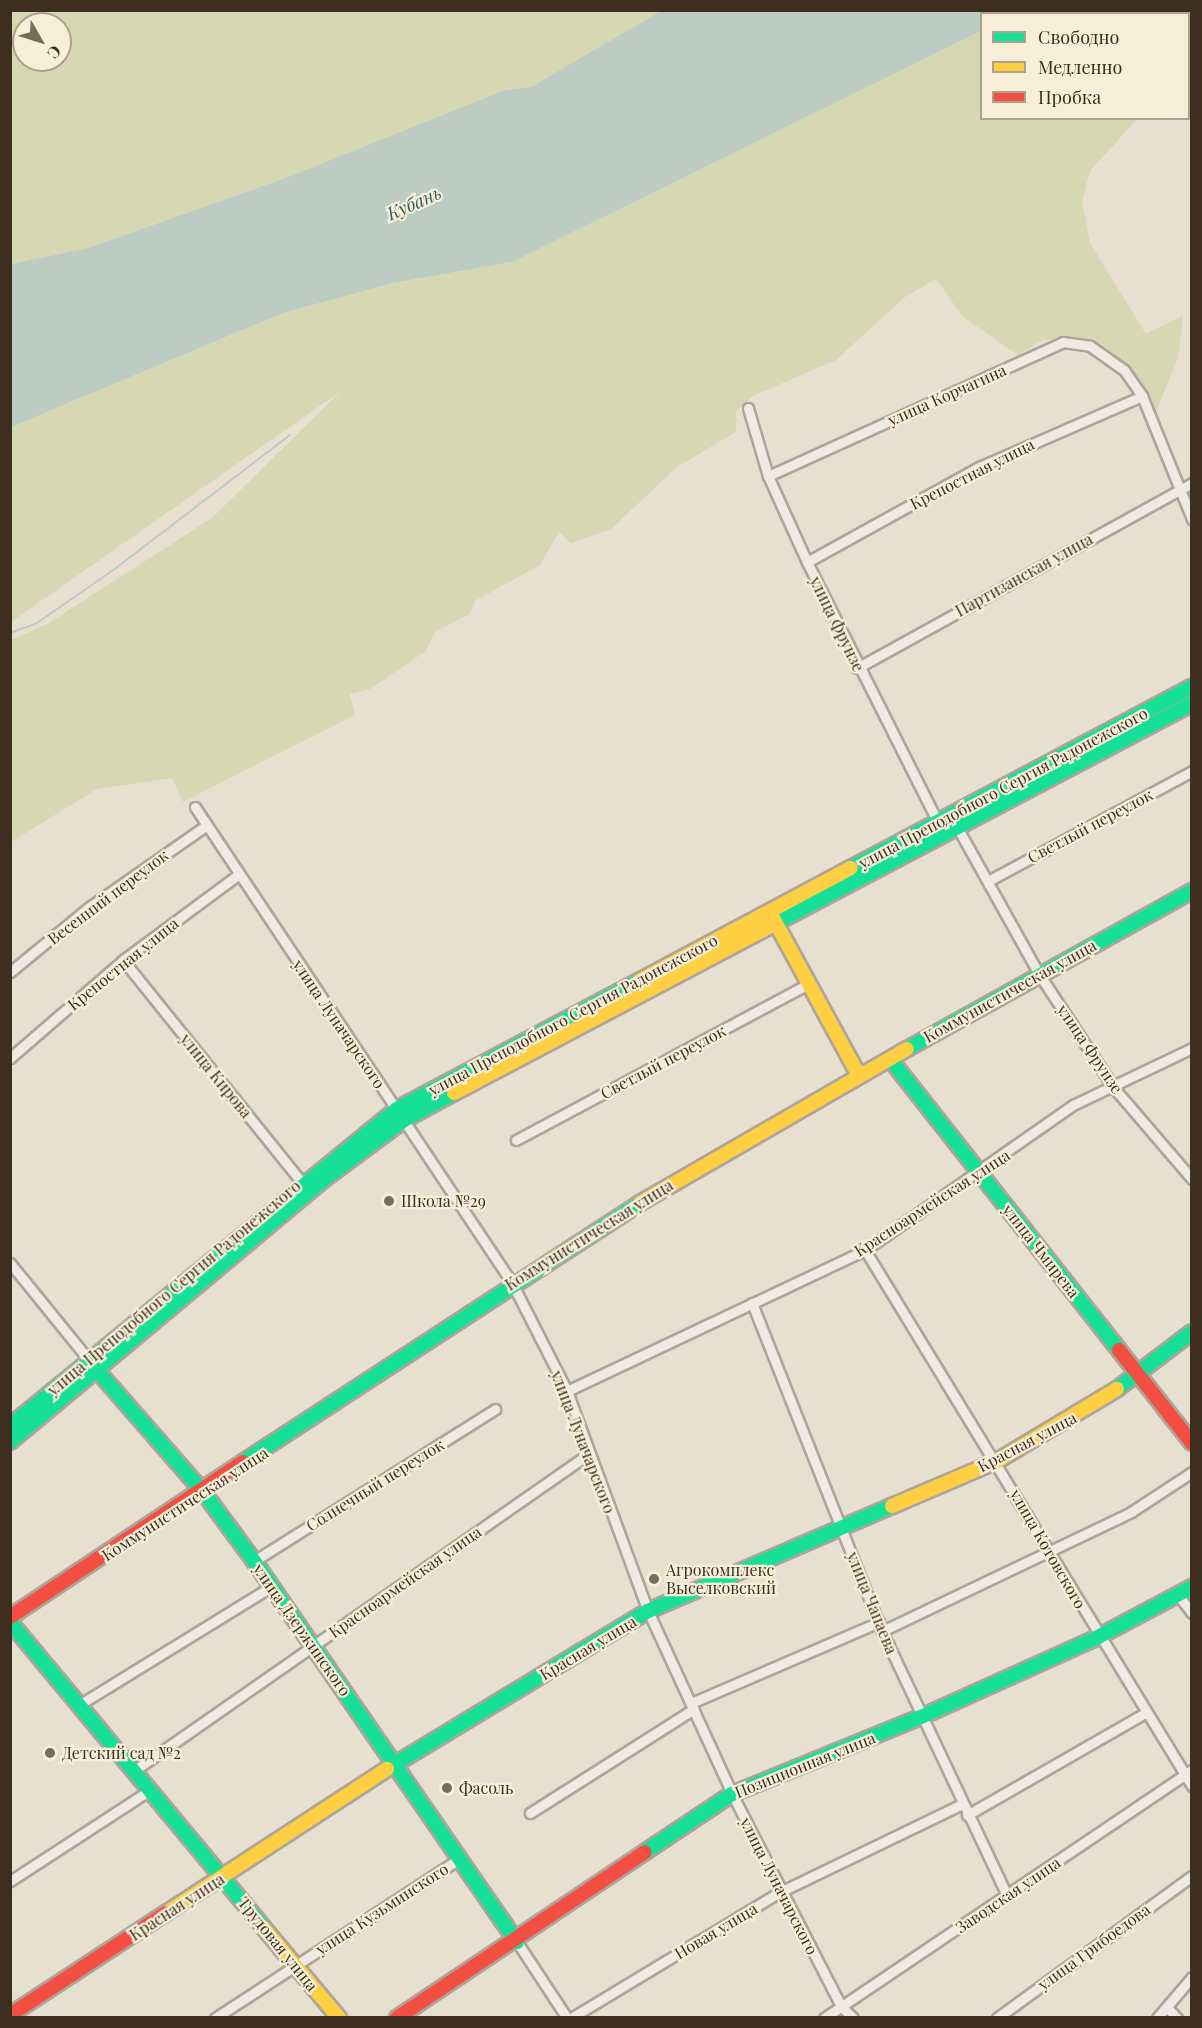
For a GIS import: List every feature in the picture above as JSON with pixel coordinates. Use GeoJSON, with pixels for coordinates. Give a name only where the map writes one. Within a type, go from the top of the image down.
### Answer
{"type":"FeatureCollection","features":[{"type":"Feature","properties":{"kind":"street","name":"улица Корчагина"},"geometry":{"type":"LineString","coordinates":[[768,476],[1063,342],[1090,346],[1124,370],[1142,396]]}},
{"type":"Feature","properties":{"kind":"street"},"geometry":{"type":"LineString","coordinates":[[1142,396],[1191,519]]}},
{"type":"Feature","properties":{"kind":"street","name":"Крепостная улица"},"geometry":{"type":"LineString","coordinates":[[807,562],[979,467],[1142,396]]}},
{"type":"Feature","properties":{"kind":"street","name":"улица Фрунзе"},"geometry":{"type":"LineString","coordinates":[[748,408],[768,476],[807,562],[857,668],[940,828]]}},
{"type":"Feature","properties":{"kind":"street","name":"Партизанская улица"},"geometry":{"type":"LineString","coordinates":[[857,668],[1191,483]]}},
{"type":"Feature","properties":{"kind":"street","name":"улица Преподобного Сергия Радонежского"},"geometry":{"type":"LineString","coordinates":[[10,1426],[92,1363],[305,1186],[400,1114],[940,828],[1191,687]]}},
{"type":"Feature","properties":{"kind":"street","name":"улица Преподобного Сергия Радонежского"},"geometry":{"type":"LineString","coordinates":[[954,820],[1191,704]]}},
{"type":"Feature","properties":{"kind":"street","name":"Светлый переулок"},"geometry":{"type":"LineString","coordinates":[[988,881],[1191,771]]}},
{"type":"Feature","properties":{"kind":"street","name":"улица Луначарского"},"geometry":{"type":"LineString","coordinates":[[195,807],[238,875],[512,1283],[567,1390],[587,1455],[648,1611],[732,1794],[780,1893],[841,2006],[853,2018]]}},
{"type":"Feature","properties":{"kind":"street","name":"улица Фрунзе"},"geometry":{"type":"LineString","coordinates":[[954,820],[1039,974],[1114,1088],[1191,1179]]}},
{"type":"Feature","properties":{"kind":"street","name":"Весенний переулок"},"geometry":{"type":"LineString","coordinates":[[10,972],[88,908],[207,825]]}},
{"type":"Feature","properties":{"kind":"street","name":"Крепостная улица"},"geometry":{"type":"LineString","coordinates":[[10,1058],[123,960],[238,875]]}},
{"type":"Feature","properties":{"kind":"street","name":"Коммунистическая улица"},"geometry":{"type":"LineString","coordinates":[[10,1620],[204,1493],[512,1283],[858,1074],[890,1059],[1191,891]]}},
{"type":"Feature","properties":{"kind":"street"},"geometry":{"type":"LineString","coordinates":[[772,917],[858,1074]]}},
{"type":"Feature","properties":{"kind":"street","name":"улица Кирова"},"geometry":{"type":"LineString","coordinates":[[123,960],[305,1186]]}},
{"type":"Feature","properties":{"kind":"street","name":"Светлый переулок"},"geometry":{"type":"LineString","coordinates":[[516,1140],[810,983]]}},
{"type":"Feature","properties":{"kind":"street","name":"Красноармейская улица"},"geometry":{"type":"LineString","coordinates":[[567,1390],[866,1250],[980,1174],[1073,1105],[1114,1088],[1191,1048]]}},
{"type":"Feature","properties":{"kind":"street","name":"улица Чмирева"},"geometry":{"type":"LineString","coordinates":[[890,1059],[1191,1443]]}},
{"type":"Feature","properties":{"kind":"street","name":"улица Котовского"},"geometry":{"type":"LineString","coordinates":[[866,1250],[997,1461],[1052,1553],[1098,1637],[1145,1713],[1188,1773],[1191,1786]]}},
{"type":"Feature","properties":{"kind":"street","name":"улица Дзержинского"},"geometry":{"type":"LineString","coordinates":[[10,1263],[204,1493],[396,1763],[569,2018]]}},
{"type":"Feature","properties":{"kind":"street","name":"улица Чапаева"},"geometry":{"type":"LineString","coordinates":[[752,1303],[880,1626],[1007,1896]]}},
{"type":"Feature","properties":{"kind":"street","name":"Красная улица"},"geometry":{"type":"LineString","coordinates":[[10,2015],[396,1763],[648,1611],[843,1530],[997,1461],[1140,1376],[1191,1332]]}},
{"type":"Feature","properties":{"kind":"street","name":"улица Преподобного Сергия Радонежского"},"geometry":{"type":"LineString","coordinates":[[10,1442],[92,1363]]}},
{"type":"Feature","properties":{"kind":"street","name":"Солнечный переулок"},"geometry":{"type":"LineString","coordinates":[[254,1561],[495,1409]]}},
{"type":"Feature","properties":{"kind":"street","name":"Красноармейская улица"},"geometry":{"type":"LineString","coordinates":[[135,1770],[587,1455]]}},
{"type":"Feature","properties":{"kind":"street"},"geometry":{"type":"LineString","coordinates":[[530,1813],[692,1706],[1052,1553],[1131,1512],[1191,1472]]}},
{"type":"Feature","properties":{"kind":"street"},"geometry":{"type":"LineString","coordinates":[[82,1703],[272,1586]]}},
{"type":"Feature","properties":{"kind":"street","name":"Позиционная улица"},"geometry":{"type":"LineString","coordinates":[[397,2018],[516,1942],[732,1794],[921,1717],[1098,1637],[1191,1587]]}},
{"type":"Feature","properties":{"kind":"street"},"geometry":{"type":"LineString","coordinates":[[1178,1595],[1191,1613]]}},
{"type":"Feature","properties":{"kind":"street","name":"Трудовая улица"},"geometry":{"type":"LineString","coordinates":[[10,1620],[82,1703],[150,1790],[339,2018]]}},
{"type":"Feature","properties":{"kind":"street"},"geometry":{"type":"LineString","coordinates":[[967,1815],[1145,1713]]}},
{"type":"Feature","properties":{"kind":"street","name":"Заводская улица"},"geometry":{"type":"LineString","coordinates":[[824,2018],[1188,1773]]}},
{"type":"Feature","properties":{"kind":"street"},"geometry":{"type":"LineString","coordinates":[[10,1881],[150,1790]]}},
{"type":"Feature","properties":{"kind":"street","name":"Новая улица"},"geometry":{"type":"LineString","coordinates":[[569,2018],[780,1893],[962,1804]]}},
{"type":"Feature","properties":{"kind":"street","name":"улица Кузьминского"},"geometry":{"type":"LineString","coordinates":[[215,2018],[459,1859]]}},
{"type":"Feature","properties":{"kind":"street","name":"улица Грибоедова"},"geometry":{"type":"LineString","coordinates":[[997,2018],[1191,1876]]}},
{"type":"Feature","properties":{"kind":"street"},"geometry":{"type":"LineString","coordinates":[[1157,2018],[1191,1977]]}},
{"type":"Feature","properties":{"kind":"street"},"geometry":{"type":"LineString","coordinates":[[1167,2007],[1177,2018]]}},
{"type":"Feature","properties":{"kind":"green space"},"geometry":{"type":"Polygon","coordinates":[[[1023,10],[1191,11],[1191,58],[1190,60],[1190,12],[1023,10]]]}},
{"type":"Feature","properties":{"kind":"green space"},"geometry":{"type":"Polygon","coordinates":[[[11,11],[663,11],[531,87],[505,90],[291,176],[88,248],[11,264],[11,11]]]}},
{"type":"Feature","properties":{"kind":"green space"},"geometry":{"type":"Polygon","coordinates":[[[980,31],[980,120],[1136,120],[1090,171],[1082,201],[1090,243],[1146,334],[1183,315],[1178,358],[1156,412],[1130,368],[1103,345],[1074,337],[1043,340],[1018,355],[963,317],[936,279],[905,297],[836,360],[753,396],[736,412],[736,432],[677,467],[611,529],[571,543],[559,532],[540,565],[475,601],[470,614],[435,632],[426,651],[370,689],[350,694],[355,715],[183,802],[172,778],[97,789],[11,842],[11,640],[47,624],[212,518],[341,391],[11,622],[11,427],[283,313],[393,283],[512,262],[980,31]]]}},
{"type":"Feature","properties":{"kind":"water","name":"Кубань"},"geometry":{"type":"Polygon","coordinates":[[[663,10],[1023,11],[980,12],[980,31],[512,262],[393,283],[283,313],[11,427],[11,264],[88,248],[291,176],[505,90],[531,87],[663,10]]]}},
{"type":"Feature","properties":{"kind":"waterway"},"geometry":{"type":"LineString","coordinates":[[10,633],[37,623],[116,568],[290,435]]}},
{"type":"Feature","properties":{"kind":"traffic: fast"},"geometry":{"type":"LineString","coordinates":[[851,868],[1192,687]]}},
{"type":"Feature","properties":{"kind":"traffic: fast"},"geometry":{"type":"LineString","coordinates":[[772,925],[1192,704]]}},
{"type":"Feature","properties":{"kind":"traffic: fast"},"geometry":{"type":"LineString","coordinates":[[907,1049],[1192,891]]}},
{"type":"Feature","properties":{"kind":"traffic: fast"},"geometry":{"type":"LineString","coordinates":[[10,1426],[397,1109],[639,981]]}},
{"type":"Feature","properties":{"kind":"traffic: fast"},"geometry":{"type":"LineString","coordinates":[[890,1059],[1119,1350]]}},
{"type":"Feature","properties":{"kind":"traffic: fast"},"geometry":{"type":"LineString","coordinates":[[10,1442],[322,1181],[404,1120],[454,1093]]}},
{"type":"Feature","properties":{"kind":"traffic: fast"},"geometry":{"type":"LineString","coordinates":[[243,1462],[640,1203]]}},
{"type":"Feature","properties":{"kind":"traffic: fast"},"geometry":{"type":"LineString","coordinates":[[1117,1389],[1192,1332]]}},
{"type":"Feature","properties":{"kind":"traffic: fast"},"geometry":{"type":"LineString","coordinates":[[95,1368],[204,1493],[254,1561],[517,1942]]}},
{"type":"Feature","properties":{"kind":"traffic: fast"},"geometry":{"type":"LineString","coordinates":[[387,1769],[648,1611],[892,1506]]}},
{"type":"Feature","properties":{"kind":"traffic: fast"},"geometry":{"type":"LineString","coordinates":[[645,1852],[732,1794],[921,1717],[1098,1637],[1192,1587]]}},
{"type":"Feature","properties":{"kind":"traffic: fast"},"geometry":{"type":"LineString","coordinates":[[10,1622],[263,1927]]}},
{"type":"Feature","properties":{"kind":"traffic: slow"},"geometry":{"type":"LineString","coordinates":[[639,981],[851,868]]}},
{"type":"Feature","properties":{"kind":"traffic: slow"},"geometry":{"type":"LineString","coordinates":[[772,916],[858,1074]]}},
{"type":"Feature","properties":{"kind":"traffic: slow"},"geometry":{"type":"LineString","coordinates":[[454,1093],[772,925]]}},
{"type":"Feature","properties":{"kind":"traffic: slow"},"geometry":{"type":"LineString","coordinates":[[640,1203],[907,1049]]}},
{"type":"Feature","properties":{"kind":"traffic: slow"},"geometry":{"type":"LineString","coordinates":[[892,1506],[997,1461],[1117,1389]]}},
{"type":"Feature","properties":{"kind":"traffic: slow"},"geometry":{"type":"LineString","coordinates":[[166,1913],[387,1769]]}},
{"type":"Feature","properties":{"kind":"traffic: slow"},"geometry":{"type":"LineString","coordinates":[[263,1927],[339,2018]]}},
{"type":"Feature","properties":{"kind":"traffic: jam"},"geometry":{"type":"LineString","coordinates":[[1119,1350],[1192,1443]]}},
{"type":"Feature","properties":{"kind":"traffic: jam"},"geometry":{"type":"LineString","coordinates":[[10,1617],[243,1462]]}},
{"type":"Feature","properties":{"kind":"traffic: jam"},"geometry":{"type":"LineString","coordinates":[[397,2018],[645,1852]]}},
{"type":"Feature","properties":{"kind":"traffic: jam"},"geometry":{"type":"LineString","coordinates":[[10,2015],[166,1913]]}},
{"type":"Feature","properties":{"kind":"place","name":"Школа №29"},"geometry":{"type":"Point","coordinates":[389,1201]}},
{"type":"Feature","properties":{"kind":"place","name":"Агрокомплекс Выселковский"},"geometry":{"type":"Point","coordinates":[654,1579]}},
{"type":"Feature","properties":{"kind":"place","name":"Детский сад №2"},"geometry":{"type":"Point","coordinates":[50,1753]}},
{"type":"Feature","properties":{"kind":"place","name":"Фасоль"},"geometry":{"type":"Point","coordinates":[447,1788]}}]}
